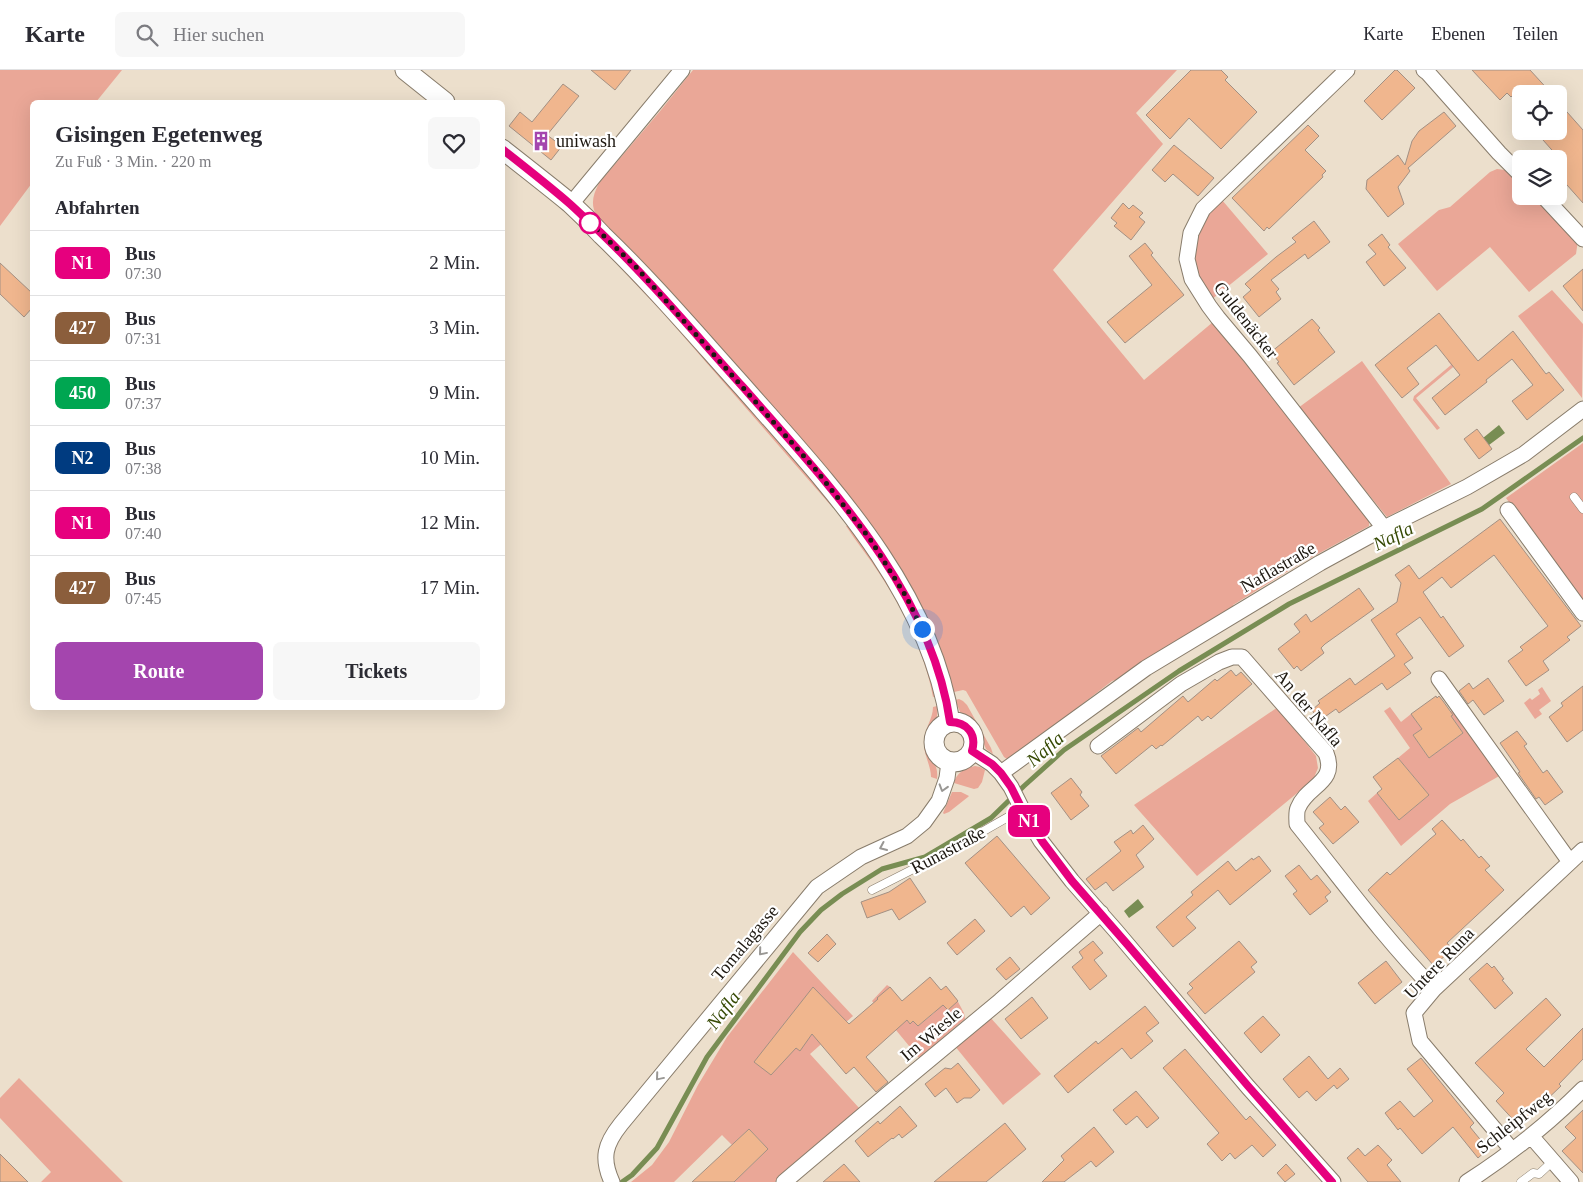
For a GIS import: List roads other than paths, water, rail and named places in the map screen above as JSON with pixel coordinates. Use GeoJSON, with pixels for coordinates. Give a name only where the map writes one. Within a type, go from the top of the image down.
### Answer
{"type":"FeatureCollection","features":[{"type":"Feature","properties":{"kind":"street"},"geometry":{"type":"LineString","coordinates":[[405,70],[442,100]]}},
{"type":"Feature","properties":{"kind":"street"},"geometry":{"type":"LineString","coordinates":[[571,204],[682,70]]}},
{"type":"Feature","properties":{"kind":"street","name":"Guldenäcker"},"geometry":{"type":"LineString","coordinates":[[1347,70],[1203,209],[1191,233],[1187,260],[1192,279],[1209,306],[1257,363],[1384,528]]}},
{"type":"Feature","properties":{"kind":"street"},"geometry":{"type":"LineString","coordinates":[[1424,70],[1512,166]]}},
{"type":"Feature","properties":{"kind":"street"},"geometry":{"type":"LineString","coordinates":[[505,151],[571,204],[636,267],[816,470],[870,539],[907,598],[929,644],[946,699],[950,722]]}},
{"type":"Feature","properties":{"kind":"street"},"geometry":{"type":"LineString","coordinates":[[1551,205],[1583,239]]}},
{"type":"Feature","properties":{"kind":"street","name":"Naflastraße"},"geometry":{"type":"LineString","coordinates":[[1001,773],[1146,668],[1320,563],[1384,528],[1467,487],[1524,454],[1583,408]]}},
{"type":"Feature","properties":{"kind":"street"},"geometry":{"type":"LineString","coordinates":[[1508,510],[1583,613]]}},
{"type":"Feature","properties":{"kind":"street","name":"An der Nafla"},"geometry":{"type":"LineString","coordinates":[[1098,746],[1181,684],[1219,662],[1232,657],[1242,657],[1326,753],[1330,762],[1328,775],[1303,799],[1297,810],[1297,824],[1379,928],[1434,989]]}},
{"type":"Feature","properties":{"kind":"street"},"geometry":{"type":"LineString","coordinates":[[1440,679],[1570,862]]}},
{"type":"Feature","properties":{"kind":"street"},"geometry":{"type":"LineString","coordinates":[[950,722],[962,724],[968,728],[973,739],[972,751],[968,756],[956,762],[949,762],[943,759],[938,754],[934,742],[938,729],[950,722]]}},
{"type":"Feature","properties":{"kind":"street"},"geometry":{"type":"LineString","coordinates":[[972,751],[992,764],[1001,773],[1042,841],[1072,881],[1332,1182]]}},
{"type":"Feature","properties":{"kind":"street","name":"Tomalagasse"},"geometry":{"type":"LineString","coordinates":[[611,1180],[605,1164],[606,1152],[611,1138],[621,1124],[818,887],[861,857],[907,836],[924,822],[939,801],[949,762]]}},
{"type":"Feature","properties":{"kind":"street","name":"Untere Runa"},"geometry":{"type":"LineString","coordinates":[[1512,1150],[1420,1040],[1414,1013],[1434,989],[1583,850]]}},
{"type":"Feature","properties":{"kind":"street","name":"Im Wiesle"},"geometry":{"type":"LineString","coordinates":[[784,1182],[1000,1001],[1101,913]]}},
{"type":"Feature","properties":{"kind":"street","name":"Schleipfweg"},"geometry":{"type":"LineString","coordinates":[[1467,1182],[1532,1136],[1563,1109],[1583,1088]]}},
{"type":"Feature","properties":{"kind":"street"},"geometry":{"type":"LineString","coordinates":[[1532,1136],[1571,1182]]}},
{"type":"Feature","properties":{"kind":"lane"},"geometry":{"type":"LineString","coordinates":[[1574,497],[1583,509]]}},
{"type":"Feature","properties":{"kind":"lane","name":"Runastraße"},"geometry":{"type":"LineString","coordinates":[[872,890],[945,853],[1017,799]]}},
{"type":"Feature","properties":{"kind":"lane"},"geometry":{"type":"LineString","coordinates":[[1520,1182],[1533,1173],[1538,1174],[1553,1161]]}},
{"type":"Feature","properties":{"kind":"waterway","name":"Nafla"},"geometry":{"type":"LineString","coordinates":[[622,1182],[632,1175],[657,1148],[707,1057],[800,932],[821,910],[842,894],[882,869],[925,857],[991,818],[1064,750],[1179,671],[1289,604],[1482,509],[1583,438]]}},
{"type":"Feature","properties":{"kind":"place","name":"uniwash"},"geometry":{"type":"Point","coordinates":[541,141]}}]}
